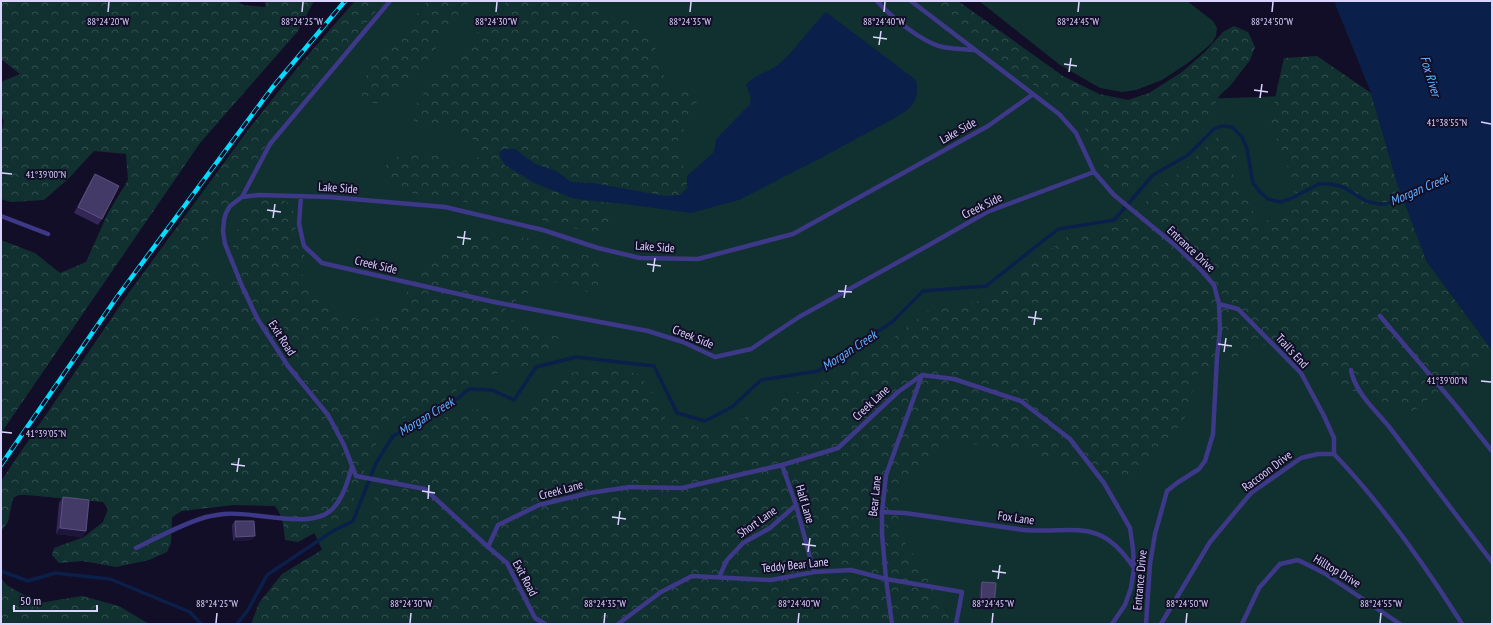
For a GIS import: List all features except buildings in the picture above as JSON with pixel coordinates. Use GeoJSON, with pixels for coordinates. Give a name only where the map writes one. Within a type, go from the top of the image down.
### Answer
{"type":"FeatureCollection","features":[{"type":"Feature","properties":{"kind":"lane","name":"Exit Road"},"geometry":{"type":"LineString","coordinates":[[390,1],[270,144],[242,197],[230,206],[226,213],[224,220],[225,244],[257,318],[288,366],[328,415],[344,445],[356,476],[425,489],[488,547],[507,562],[535,618],[545,624]]}},
{"type":"Feature","properties":{"kind":"lane"},"geometry":{"type":"LineString","coordinates":[[878,1],[886,12],[918,36],[942,47],[975,50]]}},
{"type":"Feature","properties":{"kind":"lane","name":"Entrance Drive"},"geometry":{"type":"LineString","coordinates":[[911,1],[1032,95],[1059,114],[1076,133],[1094,172],[1114,196],[1141,217],[1200,269],[1214,285],[1219,304],[1220,330],[1213,434],[1205,461],[1199,469],[1177,483],[1167,492],[1150,564],[1146,624]]}},
{"type":"Feature","properties":{"kind":"lane","name":"Lake Side"},"geometry":{"type":"LineString","coordinates":[[242,197],[259,195],[330,197],[445,207],[543,230],[598,248],[640,258],[698,259],[793,234],[988,126],[1032,95]]}},
{"type":"Feature","properties":{"kind":"lane","name":"Creek Side"},"geometry":{"type":"LineString","coordinates":[[301,196],[299,224],[304,246],[322,263],[494,302],[648,331],[683,342],[715,357],[751,348],[798,317],[987,212],[1094,172]]}},
{"type":"Feature","properties":{"kind":"lane"},"geometry":{"type":"LineString","coordinates":[[1,216],[48,234]]}},
{"type":"Feature","properties":{"kind":"lane","name":"Trail's End"},"geometry":{"type":"LineString","coordinates":[[1219,304],[1238,309],[1300,372],[1323,414],[1334,438],[1334,454]]}},
{"type":"Feature","properties":{"kind":"lane"},"geometry":{"type":"LineString","coordinates":[[1380,316],[1492,451]]}},
{"type":"Feature","properties":{"kind":"lane"},"geometry":{"type":"LineString","coordinates":[[1350,370],[1352,379],[1361,393],[1383,419],[1492,562]]}},
{"type":"Feature","properties":{"kind":"lane"},"geometry":{"type":"LineString","coordinates":[[922,375],[954,379],[1021,401],[1070,439],[1104,483],[1130,528],[1133,549],[1134,568],[1131,588],[1125,605],[1112,624]]}},
{"type":"Feature","properties":{"kind":"lane","name":"Creek Lane"},"geometry":{"type":"LineString","coordinates":[[488,547],[498,525],[539,505],[589,493],[630,487],[682,488],[782,465],[838,448],[898,392],[922,375]]}},
{"type":"Feature","properties":{"kind":"lane","name":"Bear Lane"},"geometry":{"type":"LineString","coordinates":[[892,624],[886,579],[882,512],[886,475],[922,375]]}},
{"type":"Feature","properties":{"kind":"lane","name":"Raccoon Drive"},"geometry":{"type":"LineString","coordinates":[[1161,624],[1210,542],[1251,492],[1301,458],[1318,454],[1334,454]]}},
{"type":"Feature","properties":{"kind":"lane"},"geometry":{"type":"LineString","coordinates":[[1334,454],[1372,496],[1438,586],[1462,624]]}},
{"type":"Feature","properties":{"kind":"lane","name":"Half Lane"},"geometry":{"type":"LineString","coordinates":[[782,465],[796,505],[814,572]]}},
{"type":"Feature","properties":{"kind":"lane"},"geometry":{"type":"LineString","coordinates":[[136,548],[203,517],[226,514],[283,519],[304,519],[323,516],[330,512],[336,505],[352,467]]}},
{"type":"Feature","properties":{"kind":"lane","name":"Short Lane"},"geometry":{"type":"LineString","coordinates":[[718,577],[727,560],[743,543],[770,528],[796,505]]}},
{"type":"Feature","properties":{"kind":"lane","name":"Fox Lane"},"geometry":{"type":"LineString","coordinates":[[882,512],[913,514],[1024,530],[1042,531],[1056,529],[1079,530],[1096,533],[1112,542],[1124,554],[1134,568]]}},
{"type":"Feature","properties":{"kind":"lane","name":"Hilltop Drive"},"geometry":{"type":"LineString","coordinates":[[1242,624],[1259,588],[1280,564],[1298,560],[1324,573],[1400,624]]}},
{"type":"Feature","properties":{"kind":"lane","name":"Teddy Bear Lane"},"geometry":{"type":"LineString","coordinates":[[618,624],[661,592],[692,576],[771,580],[814,572],[851,570],[886,579],[962,592],[956,624]]}},
{"type":"Feature","properties":{"kind":"green space"},"geometry":{"type":"Polygon","coordinates":[[[1,1],[237,1],[243,5],[265,7],[266,1],[314,1],[298,31],[200,143],[1,433],[1,240],[35,253],[60,273],[86,262],[108,213],[128,180],[126,154],[94,151],[69,178],[44,200],[11,202],[1,199],[1,134],[4,121],[1,115],[1,82],[20,74],[1,59],[1,1]]]}},
{"type":"Feature","properties":{"kind":"green space"},"geometry":{"type":"Polygon","coordinates":[[[355,1],[385,1],[282,121],[210,233],[200,257],[203,267],[217,277],[231,277],[241,264],[233,247],[234,236],[252,202],[261,197],[278,199],[287,202],[293,207],[297,235],[306,260],[301,272],[308,285],[317,296],[337,312],[366,322],[391,313],[399,307],[418,272],[431,259],[447,248],[488,231],[535,240],[596,258],[603,268],[596,292],[587,292],[575,284],[553,282],[545,289],[524,294],[503,311],[506,317],[522,325],[539,332],[556,336],[564,341],[553,351],[527,366],[512,372],[500,372],[475,379],[428,410],[394,421],[381,435],[369,458],[350,509],[342,518],[298,542],[285,540],[283,522],[275,506],[234,505],[182,511],[172,517],[171,543],[167,552],[149,560],[116,567],[83,561],[59,563],[52,555],[54,548],[84,537],[103,522],[108,509],[103,502],[26,495],[19,495],[13,498],[8,522],[1,530],[1,481],[128,294],[248,130],[302,62],[355,1]]]}},
{"type":"Feature","properties":{"kind":"green space"},"geometry":{"type":"Polygon","coordinates":[[[378,1],[950,1],[1052,73],[1111,102],[1371,93],[1397,183],[1427,262],[1492,350],[1492,624],[356,624],[185,251],[247,158],[378,1]]]}},
{"type":"Feature","properties":{"kind":"green space"},"geometry":{"type":"Polygon","coordinates":[[[428,1],[470,1],[410,84],[390,103],[369,103],[362,96],[363,83],[369,70],[428,1]]]}},
{"type":"Feature","properties":{"kind":"green space"},"geometry":{"type":"Polygon","coordinates":[[[508,1],[596,1],[604,15],[628,17],[656,49],[663,74],[673,92],[691,90],[698,94],[696,106],[677,142],[687,182],[687,188],[680,195],[665,196],[593,183],[571,182],[556,171],[535,164],[515,149],[503,149],[500,154],[505,165],[575,199],[610,203],[611,214],[606,236],[472,203],[411,193],[396,188],[386,176],[386,163],[403,154],[442,156],[471,164],[478,157],[480,145],[463,132],[414,121],[412,111],[435,76],[508,1]]]}},
{"type":"Feature","properties":{"kind":"green space"},"geometry":{"type":"Polygon","coordinates":[[[926,1],[958,1],[1063,76],[1099,94],[1128,100],[1149,93],[1182,72],[1205,52],[1223,32],[1234,26],[1248,32],[1255,47],[1250,60],[1230,86],[1220,95],[1210,112],[1211,118],[1207,126],[1190,141],[1149,167],[1125,191],[1111,179],[1079,117],[1024,78],[926,1]]]}},
{"type":"Feature","properties":{"kind":"green space"},"geometry":{"type":"Polygon","coordinates":[[[979,1],[1187,1],[1213,21],[1217,28],[1216,36],[1212,43],[1188,63],[1162,80],[1136,90],[1122,92],[1100,88],[1060,65],[979,1]]]}},
{"type":"Feature","properties":{"kind":"green space"},"geometry":{"type":"Polygon","coordinates":[[[1317,56],[1371,93],[1397,183],[1427,262],[1492,350],[1412,412],[1330,383],[1287,336],[1198,372],[1183,423],[1124,479],[1012,448],[951,442],[899,481],[899,533],[945,604],[969,624],[251,624],[259,603],[282,574],[363,525],[372,512],[375,496],[388,464],[450,413],[480,409],[521,415],[534,397],[560,377],[597,365],[638,374],[653,393],[666,419],[717,432],[783,398],[850,371],[928,311],[984,300],[1067,237],[1095,232],[1118,224],[1142,206],[1157,189],[1187,167],[1200,152],[1218,137],[1229,138],[1237,152],[1233,174],[1260,223],[1299,208],[1288,168],[1270,121],[1284,58],[1317,56]]]}},
{"type":"Feature","properties":{"kind":"green space"},"geometry":{"type":"Polygon","coordinates":[[[1,579],[8,586],[39,603],[82,596],[119,606],[149,624],[1,624],[1,579]]]}},
{"type":"Feature","properties":{"kind":"water","name":"Fox River"},"geometry":{"type":"Polygon","coordinates":[[[1334,1],[1492,1],[1492,350],[1427,262],[1397,183],[1371,93],[1334,1]]]}},
{"type":"Feature","properties":{"kind":"water"},"geometry":{"type":"Polygon","coordinates":[[[826,12],[916,80],[917,96],[911,107],[902,114],[739,200],[691,213],[575,199],[534,183],[505,165],[499,154],[503,149],[515,149],[535,164],[556,171],[571,182],[593,183],[665,196],[680,195],[687,188],[687,176],[714,152],[716,139],[750,104],[751,98],[746,85],[752,79],[775,67],[782,61],[826,12]]]}},
{"type":"Feature","properties":{"kind":"waterway","name":"Morgan Creek"},"geometry":{"type":"LineString","coordinates":[[237,624],[248,610],[267,575],[333,531],[353,521],[376,463],[393,436],[447,407],[469,389],[492,390],[514,400],[536,367],[576,357],[654,366],[677,413],[705,421],[732,407],[761,380],[818,371],[892,322],[923,291],[986,286],[1058,229],[1114,220],[1153,175],[1188,155],[1214,129],[1221,126],[1232,127],[1242,137],[1247,149],[1253,183],[1268,199],[1280,202],[1290,199],[1319,184],[1331,184],[1343,187],[1366,201],[1379,204],[1386,204],[1406,196]]}},
{"type":"Feature","properties":{"kind":"waterway","name":"Morgan Creek"},"geometry":{"type":"LineString","coordinates":[[1,571],[28,581],[55,573],[110,579],[190,612],[201,624]]}},
{"type":"Feature","properties":{"kind":"railway"},"geometry":{"type":"LineString","coordinates":[[1,465],[117,297],[272,88],[345,1]]}}]}
